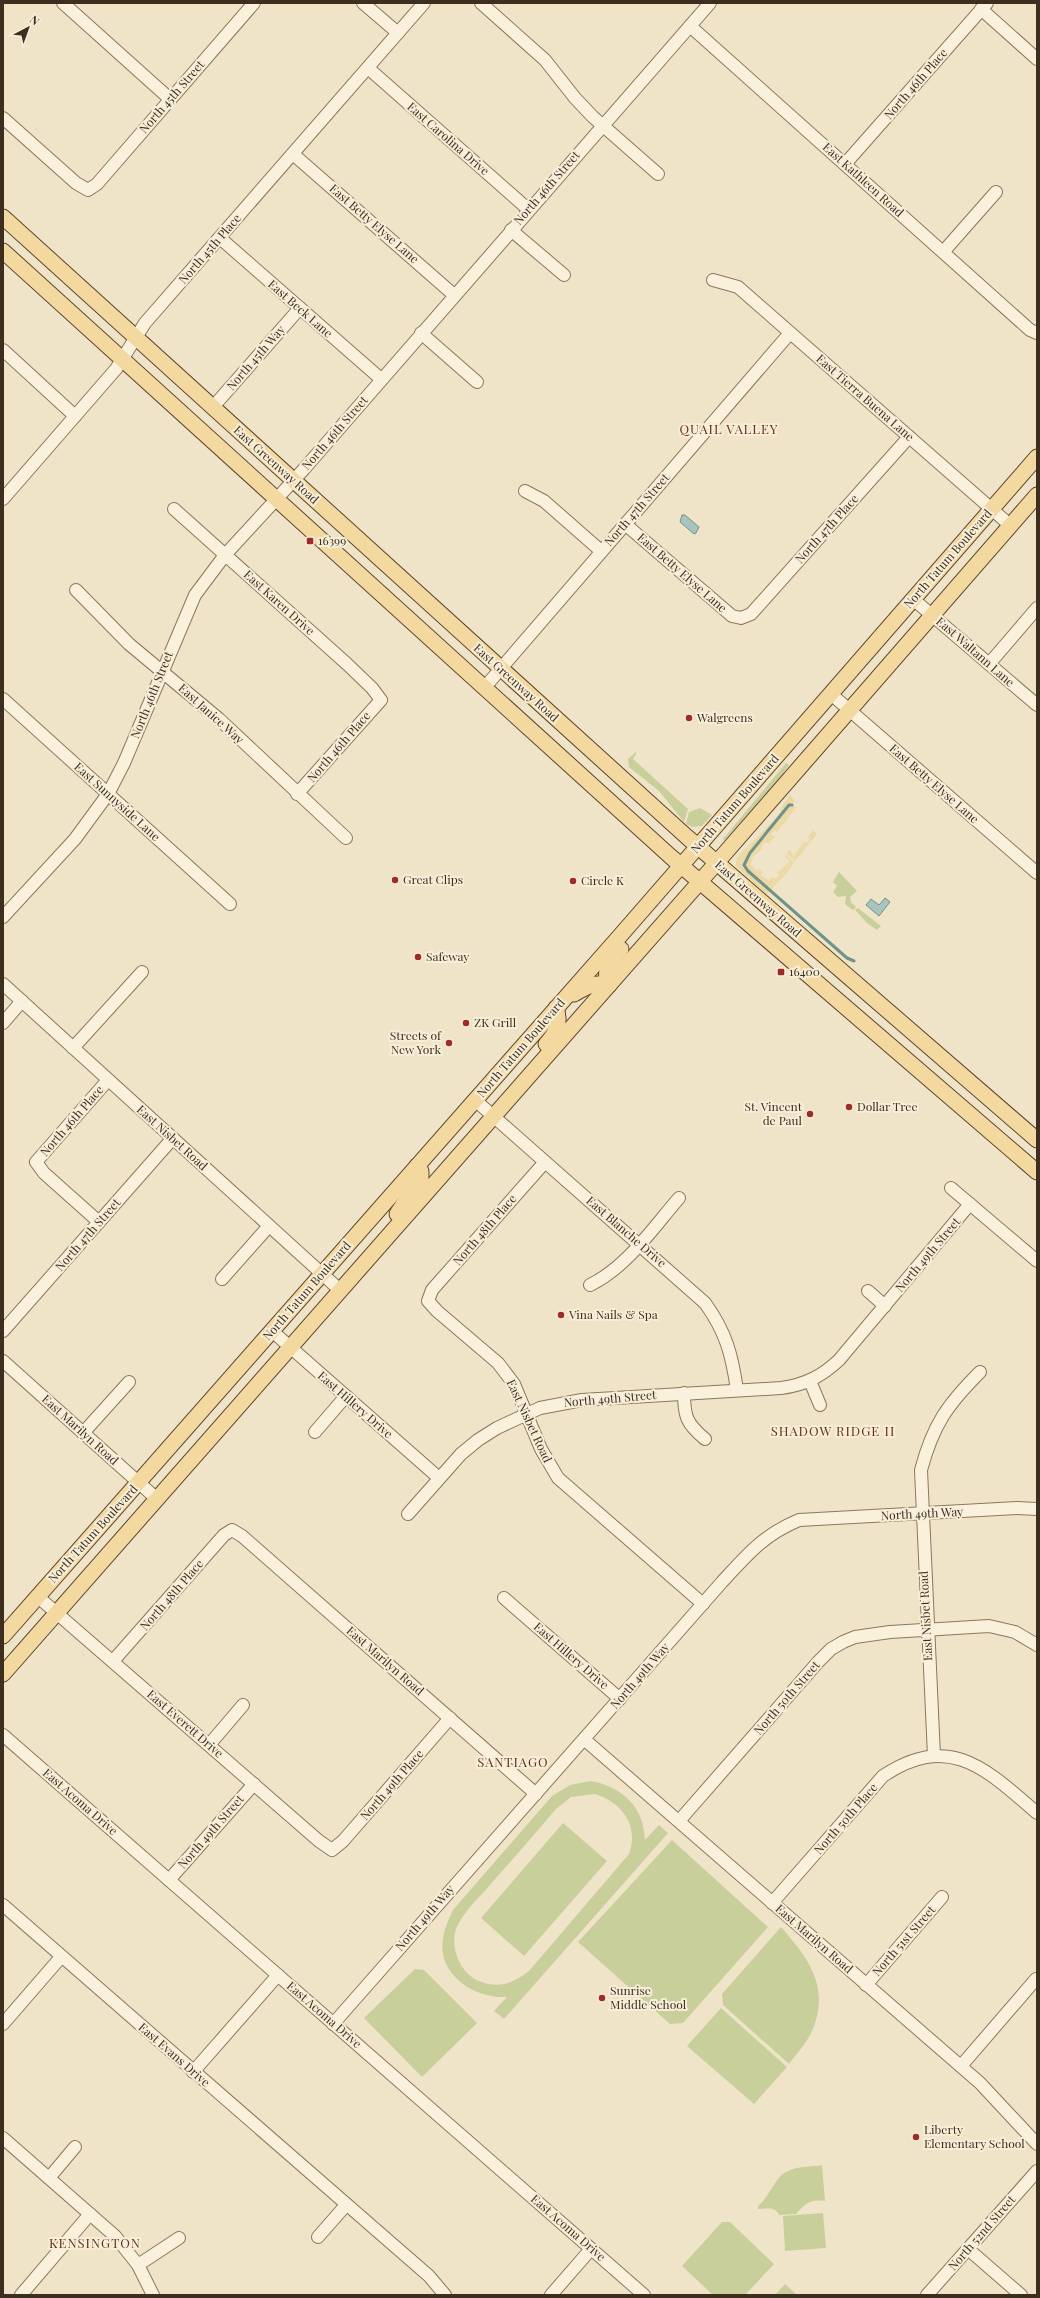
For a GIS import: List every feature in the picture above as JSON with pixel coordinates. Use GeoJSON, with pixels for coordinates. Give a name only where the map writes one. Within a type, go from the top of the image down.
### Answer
{"type":"FeatureCollection","features":[{"type":"Feature","properties":{"kind":"main road","name":"East Greenway Road"},"geometry":{"type":"LineString","coordinates":[[3,217],[698,847],[1037,1140]]}},
{"type":"Feature","properties":{"kind":"main road","name":"East Greenway Road"},"geometry":{"type":"LineString","coordinates":[[3,251],[681,866],[1037,1172]]}},
{"type":"Feature","properties":{"kind":"main road","name":"North Tatum Boulevard"},"geometry":{"type":"LineString","coordinates":[[3,1636],[698,847],[1037,457]]}},
{"type":"Feature","properties":{"kind":"main road","name":"North Tatum Boulevard"},"geometry":{"type":"LineString","coordinates":[[3,1674],[494,1117],[1037,495]]}},
{"type":"Feature","properties":{"kind":"main road"},"geometry":{"type":"LineString","coordinates":[[547,743],[563,725]]}},
{"type":"Feature","properties":{"kind":"main road"},"geometry":{"type":"LineString","coordinates":[[556,1008],[566,1013],[572,1012],[581,1007],[609,985],[606,977],[607,968],[636,932],[652,899]]}},
{"type":"Feature","properties":{"kind":"main road"},"geometry":{"type":"LineString","coordinates":[[494,1117],[502,1094],[556,1031],[559,1018],[556,1008]]}},
{"type":"Feature","properties":{"kind":"main road"},"geometry":{"type":"LineString","coordinates":[[384,1242],[393,1220],[421,1178],[421,1171],[417,1166]]}},
{"type":"Feature","properties":{"kind":"street"},"geometry":{"type":"LineString","coordinates":[[64,3],[170,99]]}},
{"type":"Feature","properties":{"kind":"street","name":"North 45th Street"},"geometry":{"type":"LineString","coordinates":[[3,118],[76,183],[88,190],[97,184],[254,3]]}},
{"type":"Feature","properties":{"kind":"street"},"geometry":{"type":"LineString","coordinates":[[363,3],[398,33]]}},
{"type":"Feature","properties":{"kind":"street","name":"North 45th Place"},"geometry":{"type":"LineString","coordinates":[[3,499],[116,369],[121,358],[145,323],[424,3]]}},
{"type":"Feature","properties":{"kind":"street"},"geometry":{"type":"LineString","coordinates":[[481,3],[545,60],[575,98],[602,125],[658,174]]}},
{"type":"Feature","properties":{"kind":"street","name":"North 46th Street"},"geometry":{"type":"LineString","coordinates":[[3,917],[75,839],[108,794],[124,763],[162,670],[195,595],[225,555],[293,481],[710,3]]}},
{"type":"Feature","properties":{"kind":"street"},"geometry":{"type":"LineString","coordinates":[[984,6],[1037,59]]}},
{"type":"Feature","properties":{"kind":"street","name":"North 46th Place"},"geometry":{"type":"LineString","coordinates":[[845,164],[984,6]]}},
{"type":"Feature","properties":{"kind":"street","name":"East Kathleen Road"},"geometry":{"type":"LineString","coordinates":[[690,26],[944,251],[1030,330],[1037,333]]}},
{"type":"Feature","properties":{"kind":"street","name":"East Carolina Drive"},"geometry":{"type":"LineString","coordinates":[[368,68],[529,210]]}},
{"type":"Feature","properties":{"kind":"street","name":"East Betty Elyse Lane"},"geometry":{"type":"LineString","coordinates":[[293,154],[454,295]]}},
{"type":"Feature","properties":{"kind":"street"},"geometry":{"type":"LineString","coordinates":[[944,251],[996,192]]}},
{"type":"Feature","properties":{"kind":"street"},"geometry":{"type":"LineString","coordinates":[[511,230],[564,275]]}},
{"type":"Feature","properties":{"kind":"street","name":"East Beck Lane"},"geometry":{"type":"LineString","coordinates":[[220,238],[381,379]]}},
{"type":"Feature","properties":{"kind":"street","name":"East Tierra Buena Lane"},"geometry":{"type":"LineString","coordinates":[[713,280],[738,287],[1011,526]]}},
{"type":"Feature","properties":{"kind":"street","name":"North 45th Way"},"geometry":{"type":"LineString","coordinates":[[213,407],[300,308]]}},
{"type":"Feature","properties":{"kind":"street"},"geometry":{"type":"LineString","coordinates":[[421,333],[477,382]]}},
{"type":"Feature","properties":{"kind":"street","name":"North 47th Street"},"geometry":{"type":"LineString","coordinates":[[485,687],[790,333]]}},
{"type":"Feature","properties":{"kind":"street"},"geometry":{"type":"LineString","coordinates":[[3,350],[75,416]]}},
{"type":"Feature","properties":{"kind":"street","name":"North 47th Place"},"geometry":{"type":"LineString","coordinates":[[741,618],[751,614],[909,437]]}},
{"type":"Feature","properties":{"kind":"street"},"geometry":{"type":"LineString","coordinates":[[525,491],[544,501],[601,551]]}},
{"type":"Feature","properties":{"kind":"street","name":"East Karen Drive"},"geometry":{"type":"LineString","coordinates":[[174,509],[357,673],[372,688],[381,700]]}},
{"type":"Feature","properties":{"kind":"street","name":"East Betty Elyse Lane"},"geometry":{"type":"LineString","coordinates":[[625,524],[732,616],[741,618]]}},
{"type":"Feature","properties":{"kind":"street","name":"East Janice Way"},"geometry":{"type":"LineString","coordinates":[[76,590],[129,644],[219,718],[297,794],[346,838]]}},
{"type":"Feature","properties":{"kind":"street","name":"East Waltann Lane"},"geometry":{"type":"LineString","coordinates":[[913,599],[1037,705]]}},
{"type":"Feature","properties":{"kind":"street"},"geometry":{"type":"LineString","coordinates":[[989,664],[1037,608]]}},
{"type":"Feature","properties":{"kind":"street","name":"East Betty Elyse Lane"},"geometry":{"type":"LineString","coordinates":[[831,694],[1037,873]]}},
{"type":"Feature","properties":{"kind":"street","name":"East Sunnyside Lane"},"geometry":{"type":"LineString","coordinates":[[3,699],[230,904]]}},
{"type":"Feature","properties":{"kind":"street","name":"North 46th Place"},"geometry":{"type":"LineString","coordinates":[[297,794],[381,700]]}},
{"type":"Feature","properties":{"kind":"street"},"geometry":{"type":"LineString","coordinates":[[73,1048],[142,972]]}},
{"type":"Feature","properties":{"kind":"street","name":"East Nisbet Road"},"geometry":{"type":"LineString","coordinates":[[3,984],[341,1291]]}},
{"type":"Feature","properties":{"kind":"street"},"geometry":{"type":"LineString","coordinates":[[3,1023],[22,1002]]}},
{"type":"Feature","properties":{"kind":"street","name":"North 46th Place"},"geometry":{"type":"LineString","coordinates":[[99,1222],[44,1173],[36,1162],[108,1080]]}},
{"type":"Feature","properties":{"kind":"street","name":"East Blanche Drive"},"geometry":{"type":"LineString","coordinates":[[475,1100],[689,1288],[715,1316],[732,1354],[737,1390]]}},
{"type":"Feature","properties":{"kind":"street","name":"North 47th Street"},"geometry":{"type":"LineString","coordinates":[[3,1331],[172,1138]]}},
{"type":"Feature","properties":{"kind":"street","name":"North 48th Place"},"geometry":{"type":"LineString","coordinates":[[428,1301],[432,1290],[545,1162]]}},
{"type":"Feature","properties":{"kind":"street"},"geometry":{"type":"LineString","coordinates":[[951,1188],[1037,1261]]}},
{"type":"Feature","properties":{"kind":"street"},"geometry":{"type":"LineString","coordinates":[[590,1285],[603,1279],[639,1244],[679,1198]]}},
{"type":"Feature","properties":{"kind":"street","name":"North 49th Street"},"geometry":{"type":"LineString","coordinates":[[408,1514],[439,1478],[478,1440],[497,1428],[540,1408],[582,1400],[795,1386],[810,1381],[825,1372],[839,1360],[970,1204]]}},
{"type":"Feature","properties":{"kind":"street"},"geometry":{"type":"LineString","coordinates":[[222,1279],[269,1226]]}},
{"type":"Feature","properties":{"kind":"street"},"geometry":{"type":"LineString","coordinates":[[868,1291],[885,1306]]}},
{"type":"Feature","properties":{"kind":"street","name":"East Nisbet Road"},"geometry":{"type":"LineString","coordinates":[[428,1301],[437,1311],[498,1363],[514,1384],[541,1449],[558,1478],[703,1604]]}},
{"type":"Feature","properties":{"kind":"street","name":"East Hillery Drive"},"geometry":{"type":"LineString","coordinates":[[272,1331],[439,1478]]}},
{"type":"Feature","properties":{"kind":"street","name":"East Marilyn Road"},"geometry":{"type":"LineString","coordinates":[[3,1361],[157,1499]]}},
{"type":"Feature","properties":{"kind":"street","name":"East Nisbet Road"},"geometry":{"type":"LineString","coordinates":[[934,1756],[920,1470],[928,1444],[937,1423],[980,1372]]}},
{"type":"Feature","properties":{"kind":"street"},"geometry":{"type":"LineString","coordinates":[[810,1381],[820,1405]]}},
{"type":"Feature","properties":{"kind":"street"},"geometry":{"type":"LineString","coordinates":[[83,1433],[129,1382]]}},
{"type":"Feature","properties":{"kind":"street"},"geometry":{"type":"LineString","coordinates":[[684,1393],[687,1421],[693,1429],[706,1439]]}},
{"type":"Feature","properties":{"kind":"street"},"geometry":{"type":"LineString","coordinates":[[315,1432],[346,1396]]}},
{"type":"Feature","properties":{"kind":"street","name":"North 49th Way"},"geometry":{"type":"LineString","coordinates":[[333,2024],[585,1740],[747,1554],[778,1529],[799,1520],[1017,1508],[1037,1509]]}},
{"type":"Feature","properties":{"kind":"street","name":"North 48th Place"},"geometry":{"type":"LineString","coordinates":[[113,1661],[224,1535],[232,1530]]}},
{"type":"Feature","properties":{"kind":"street","name":"East Marilyn Road"},"geometry":{"type":"LineString","coordinates":[[232,1530],[242,1536],[536,1794]]}},
{"type":"Feature","properties":{"kind":"street","name":"East Everett Drive"},"geometry":{"type":"LineString","coordinates":[[37,1596],[319,1841],[332,1850]]}},
{"type":"Feature","properties":{"kind":"street","name":"East Hillery Drive"},"geometry":{"type":"LineString","coordinates":[[504,1598],[620,1699]]}},
{"type":"Feature","properties":{"kind":"street"},"geometry":{"type":"LineString","coordinates":[[927,1630],[989,1626],[1005,1628],[1037,1645]]}},
{"type":"Feature","properties":{"kind":"street","name":"North 50th Street"},"geometry":{"type":"LineString","coordinates":[[679,1822],[831,1649],[855,1637],[877,1633],[927,1630]]}},
{"type":"Feature","properties":{"kind":"street"},"geometry":{"type":"LineString","coordinates":[[209,1745],[243,1705]]}},
{"type":"Feature","properties":{"kind":"street","name":"North 49th Place"},"geometry":{"type":"LineString","coordinates":[[332,1850],[343,1841],[450,1718]]}},
{"type":"Feature","properties":{"kind":"street","name":"East Acoma Drive"},"geometry":{"type":"LineString","coordinates":[[3,1735],[644,2295]]}},
{"type":"Feature","properties":{"kind":"street","name":"East Marilyn Road"},"geometry":{"type":"LineString","coordinates":[[585,1740],[961,2066],[997,2100],[1037,2144]]}},
{"type":"Feature","properties":{"kind":"street"},"geometry":{"type":"LineString","coordinates":[[934,1756],[963,1759],[980,1766],[1037,1813]]}},
{"type":"Feature","properties":{"kind":"street","name":"North 50th Place"},"geometry":{"type":"LineString","coordinates":[[772,1903],[883,1776],[908,1762],[934,1756]]}},
{"type":"Feature","properties":{"kind":"street","name":"North 49th Street"},"geometry":{"type":"LineString","coordinates":[[169,1880],[254,1784]]}},
{"type":"Feature","properties":{"kind":"street","name":"North 51st Street"},"geometry":{"type":"LineString","coordinates":[[866,1985],[942,1897]]}},
{"type":"Feature","properties":{"kind":"street","name":"East Evans Drive"},"geometry":{"type":"LineString","coordinates":[[3,1905],[429,2276],[445,2295]]}},
{"type":"Feature","properties":{"kind":"street"},"geometry":{"type":"LineString","coordinates":[[3,2024],[61,1956]]}},
{"type":"Feature","properties":{"kind":"street"},"geometry":{"type":"LineString","coordinates":[[194,2072],[278,1975]]}},
{"type":"Feature","properties":{"kind":"street"},"geometry":{"type":"LineString","coordinates":[[961,2066],[1036,1979]]}},
{"type":"Feature","properties":{"kind":"street"},"geometry":{"type":"LineString","coordinates":[[3,2138],[115,2236],[138,2265],[153,2295]]}},
{"type":"Feature","properties":{"kind":"street"},"geometry":{"type":"LineString","coordinates":[[49,2178],[75,2147]]}},
{"type":"Feature","properties":{"kind":"street","name":"North 52nd Street"},"geometry":{"type":"LineString","coordinates":[[927,2295],[1037,2171]]}},
{"type":"Feature","properties":{"kind":"street"},"geometry":{"type":"LineString","coordinates":[[318,2237],[346,2205]]}},
{"type":"Feature","properties":{"kind":"street"},"geometry":{"type":"LineString","coordinates":[[21,2295],[90,2214]]}},
{"type":"Feature","properties":{"kind":"street"},"geometry":{"type":"LineString","coordinates":[[138,2265],[179,2238]]}},
{"type":"Feature","properties":{"kind":"street"},"geometry":{"type":"LineString","coordinates":[[551,2295],[591,2249]]}},
{"type":"Feature","properties":{"kind":"street"},"geometry":{"type":"LineString","coordinates":[[968,2249],[1021,2295]]}},
{"type":"Feature","properties":{"kind":"green space"},"geometry":{"type":"Polygon","coordinates":[[[636,752],[633,759],[688,809],[684,822],[659,791],[629,767],[628,759],[636,752]]]}},
{"type":"Feature","properties":{"kind":"green space"},"geometry":{"type":"Polygon","coordinates":[[[786,763],[789,765],[779,779],[724,841],[723,839],[786,763]]]}},
{"type":"Feature","properties":{"kind":"green space"},"geometry":{"type":"Polygon","coordinates":[[[700,808],[712,815],[702,826],[692,827],[686,824],[689,812],[700,808]]]}},
{"type":"Feature","properties":{"kind":"green space"},"geometry":{"type":"Polygon","coordinates":[[[839,872],[857,891],[850,897],[851,902],[856,907],[853,910],[845,904],[846,896],[838,897],[833,892],[837,886],[833,882],[839,872]]]}},
{"type":"Feature","properties":{"kind":"green space"},"geometry":{"type":"Polygon","coordinates":[[[858,908],[881,926],[877,930],[868,924],[855,910],[858,908]]]}},
{"type":"Feature","properties":{"kind":"green space"},"geometry":{"type":"Polygon","coordinates":[[[590,1781],[602,1784],[621,1793],[636,1808],[644,1828],[645,1840],[659,1825],[668,1833],[504,2019],[494,2011],[507,1997],[495,1997],[471,1989],[452,1974],[446,1964],[443,1952],[444,1932],[453,1910],[552,1796],[570,1785],[590,1781]],[[595,1794],[571,1797],[556,1809],[467,1911],[456,1929],[454,1944],[458,1959],[472,1977],[479,1981],[499,1985],[511,1982],[529,1971],[629,1854],[632,1844],[630,1825],[621,1810],[614,1803],[595,1794]]]}},
{"type":"Feature","properties":{"kind":"green space"},"geometry":{"type":"Polygon","coordinates":[[[563,1823],[607,1861],[524,1956],[481,1918],[563,1823]]]}},
{"type":"Feature","properties":{"kind":"green space"},"geometry":{"type":"Polygon","coordinates":[[[672,1840],[768,1927],[683,2023],[670,2024],[578,1942],[672,1840]]]}},
{"type":"Feature","properties":{"kind":"green space"},"geometry":{"type":"Polygon","coordinates":[[[781,1927],[808,1962],[818,1987],[819,2001],[817,2015],[812,2031],[789,2064],[723,2005],[722,1994],[781,1927]]]}},
{"type":"Feature","properties":{"kind":"green space"},"geometry":{"type":"Polygon","coordinates":[[[415,1969],[424,1970],[477,2023],[422,2077],[364,2018],[415,1969]]]}},
{"type":"Feature","properties":{"kind":"green space"},"geometry":{"type":"Polygon","coordinates":[[[721,2008],[787,2067],[754,2104],[687,2046],[721,2008]]]}},
{"type":"Feature","properties":{"kind":"green space"},"geometry":{"type":"Polygon","coordinates":[[[822,2165],[825,2201],[812,2201],[796,2214],[779,2215],[773,2209],[758,2209],[758,2206],[766,2198],[783,2174],[796,2168],[822,2165]]]}},
{"type":"Feature","properties":{"kind":"green space"},"geometry":{"type":"Polygon","coordinates":[[[823,2213],[826,2248],[785,2251],[783,2216],[823,2213]]]}},
{"type":"Feature","properties":{"kind":"green space"},"geometry":{"type":"Polygon","coordinates":[[[722,2222],[730,2222],[774,2264],[745,2295],[713,2295],[682,2266],[722,2222]]]}},
{"type":"Feature","properties":{"kind":"green space"},"geometry":{"type":"Polygon","coordinates":[[[785,2284],[797,2295],[775,2295],[785,2284]]]}},
{"type":"Feature","properties":{"kind":"sand"},"geometry":{"type":"Polygon","coordinates":[[[790,795],[795,801],[792,805],[796,808],[777,832],[775,830],[771,834],[775,837],[769,844],[765,842],[762,846],[763,848],[751,859],[753,860],[750,864],[757,871],[759,869],[763,872],[761,875],[769,881],[772,877],[775,879],[779,875],[777,873],[790,861],[784,856],[786,855],[794,862],[788,872],[766,895],[736,866],[736,858],[778,816],[784,803],[790,795]]]}},
{"type":"Feature","properties":{"kind":"sand"},"geometry":{"type":"Polygon","coordinates":[[[813,830],[817,834],[795,861],[787,854],[789,849],[794,856],[804,841],[806,843],[810,839],[808,837],[813,830]]]}},
{"type":"Feature","properties":{"kind":"water"},"geometry":{"type":"Polygon","coordinates":[[[682,515],[685,515],[699,527],[696,533],[694,534],[680,522],[682,515]]]}},
{"type":"Feature","properties":{"kind":"water"},"geometry":{"type":"Polygon","coordinates":[[[885,898],[890,902],[879,916],[866,905],[871,899],[879,905],[885,898]]]}},
{"type":"Feature","properties":{"kind":"waterway"},"geometry":{"type":"LineString","coordinates":[[792,805],[789,805],[750,853],[744,865],[748,871],[847,958],[854,961]]}},
{"type":"Feature","properties":{"kind":"place","name":"16399"},"geometry":{"type":"Point","coordinates":[310,541]}},
{"type":"Feature","properties":{"kind":"place","name":"Walgreens"},"geometry":{"type":"Point","coordinates":[689,718]}},
{"type":"Feature","properties":{"kind":"place","name":"Great Clips"},"geometry":{"type":"Point","coordinates":[395,880]}},
{"type":"Feature","properties":{"kind":"place","name":"Circle K"},"geometry":{"type":"Point","coordinates":[573,881]}},
{"type":"Feature","properties":{"kind":"place","name":"Safeway"},"geometry":{"type":"Point","coordinates":[418,957]}},
{"type":"Feature","properties":{"kind":"place","name":"16400"},"geometry":{"type":"Point","coordinates":[781,972]}},
{"type":"Feature","properties":{"kind":"place","name":"ZK Grill"},"geometry":{"type":"Point","coordinates":[466,1023]}},
{"type":"Feature","properties":{"kind":"place","name":"Streets of New York"},"geometry":{"type":"Point","coordinates":[449,1043]}},
{"type":"Feature","properties":{"kind":"place","name":"Dollar Tree"},"geometry":{"type":"Point","coordinates":[849,1107]}},
{"type":"Feature","properties":{"kind":"place","name":"St. Vincent de Paul"},"geometry":{"type":"Point","coordinates":[810,1114]}},
{"type":"Feature","properties":{"kind":"place","name":"Vina Nails & Spa"},"geometry":{"type":"Point","coordinates":[561,1315]}},
{"type":"Feature","properties":{"kind":"place","name":"Sunrise Middle School"},"geometry":{"type":"Point","coordinates":[602,1998]}},
{"type":"Feature","properties":{"kind":"place","name":"Liberty Elementary School"},"geometry":{"type":"Point","coordinates":[916,2137]}},
{"type":"Feature","properties":{"kind":"district","name":"QUAIL VALLEY"},"geometry":{"type":"Point","coordinates":[729,429]}},
{"type":"Feature","properties":{"kind":"district","name":"SHADOW RIDGE II"},"geometry":{"type":"Point","coordinates":[833,1431]}},
{"type":"Feature","properties":{"kind":"district","name":"SANTIAGO"},"geometry":{"type":"Point","coordinates":[513,1762]}},
{"type":"Feature","properties":{"kind":"district","name":"KENSINGTON"},"geometry":{"type":"Point","coordinates":[95,2243]}}]}
